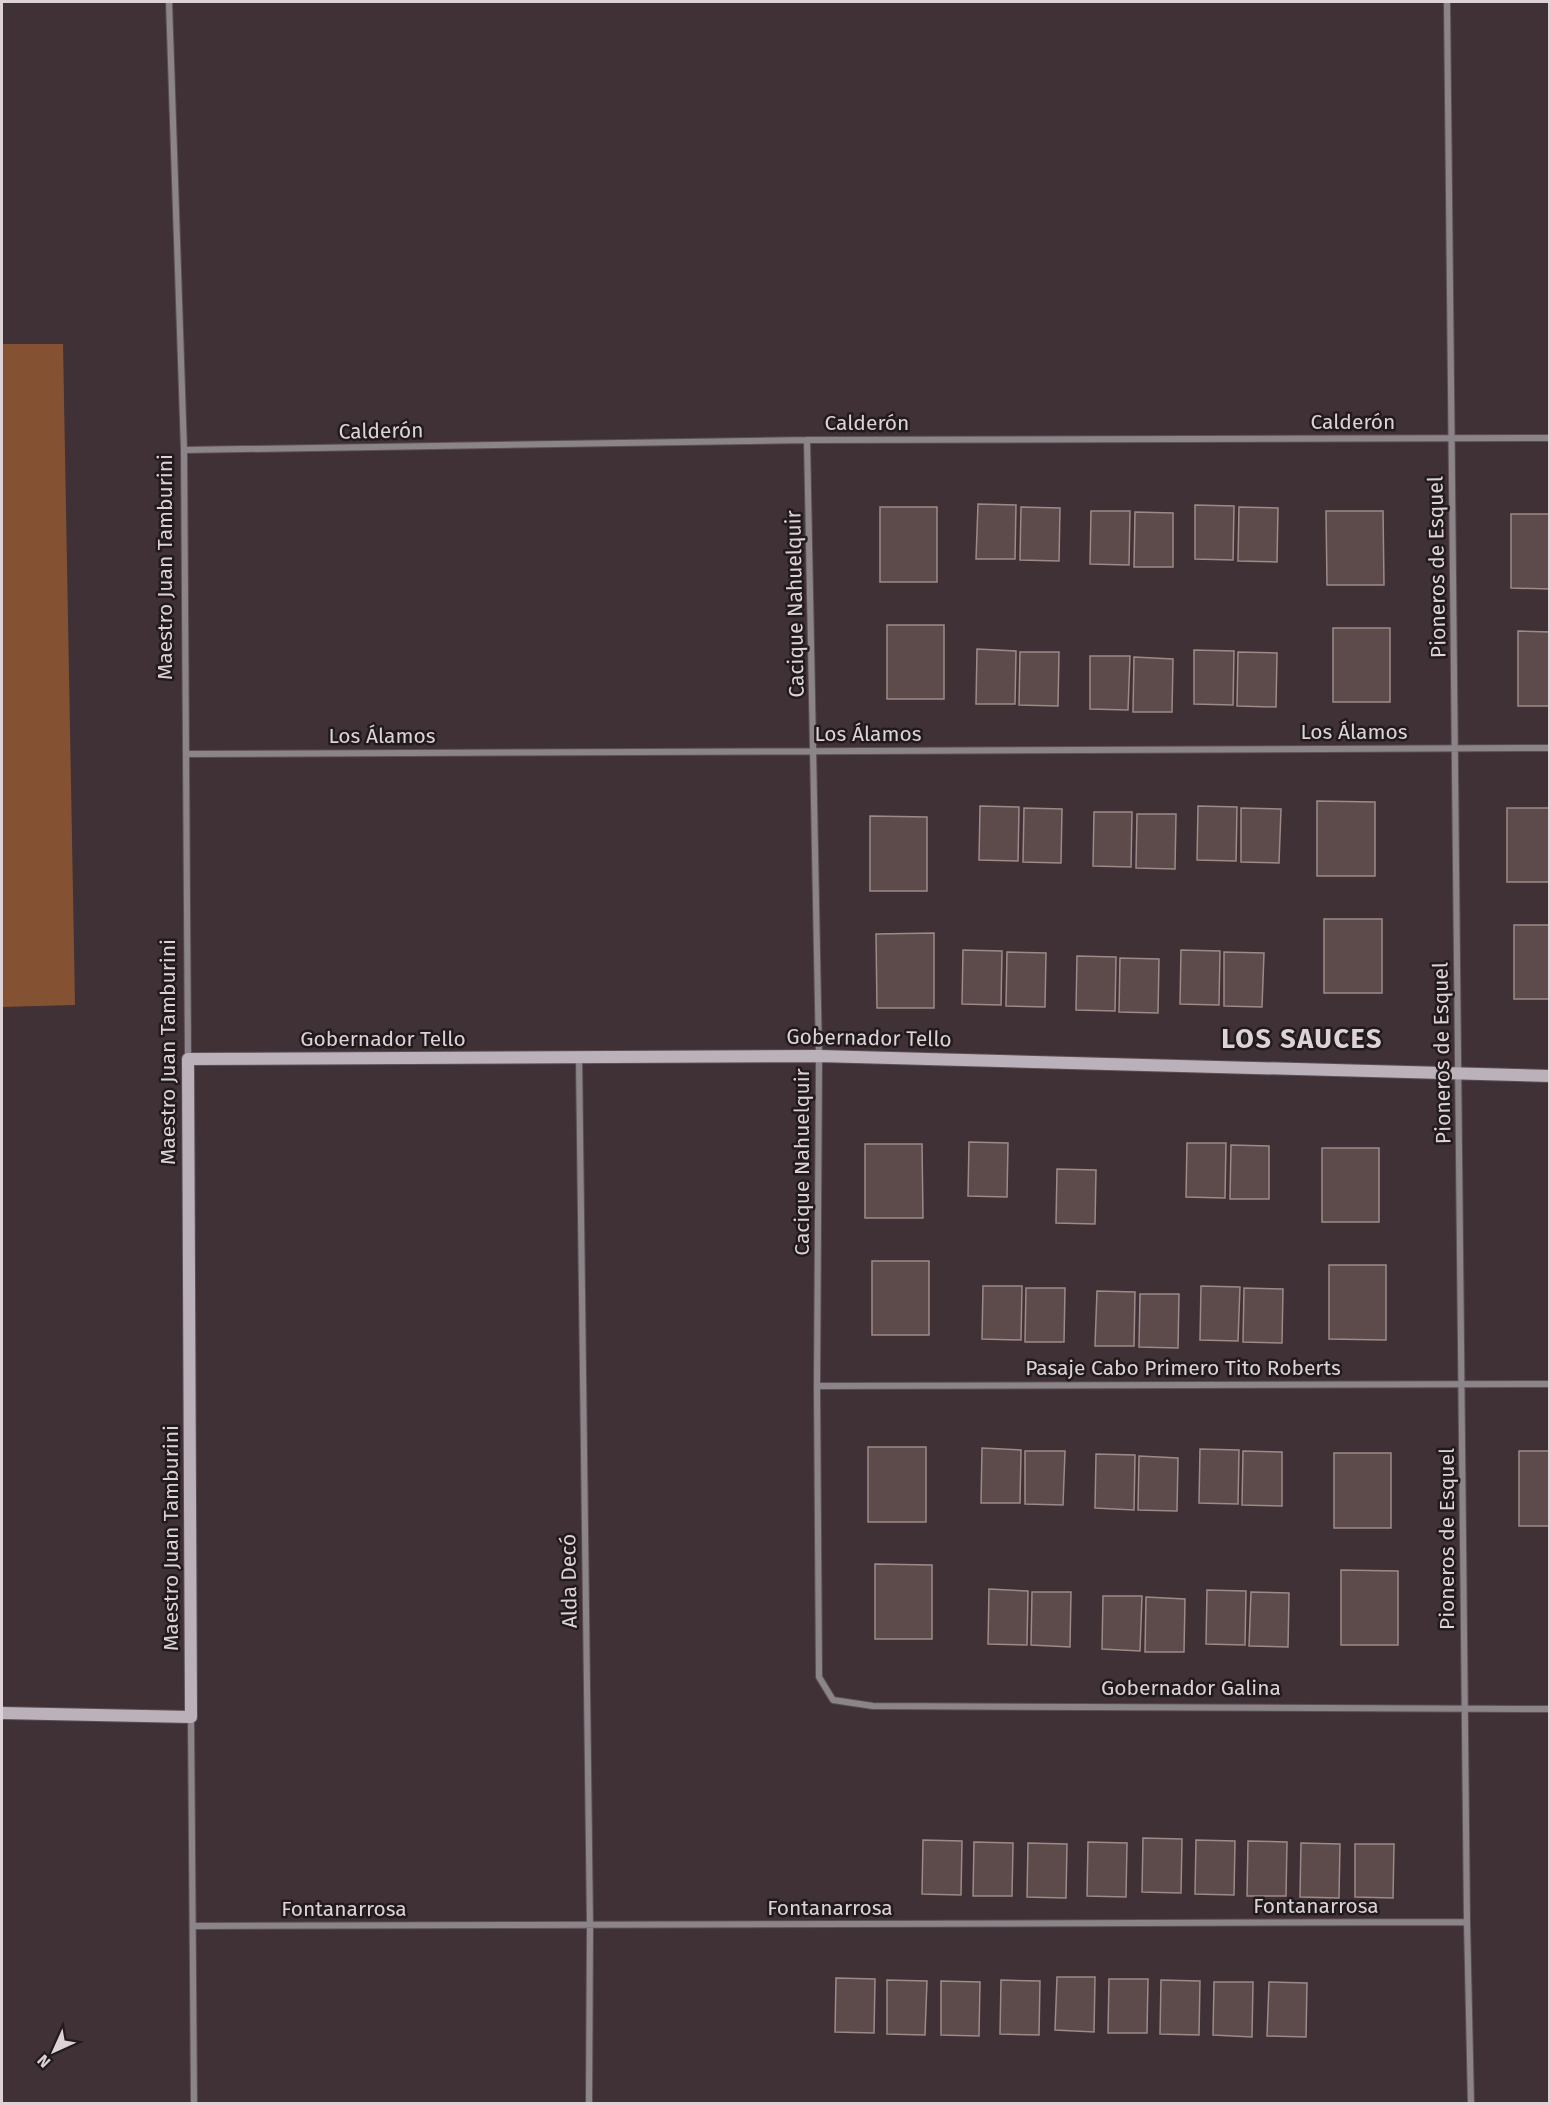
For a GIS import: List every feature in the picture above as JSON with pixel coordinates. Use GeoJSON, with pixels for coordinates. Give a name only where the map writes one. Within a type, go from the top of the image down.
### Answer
{"type":"FeatureCollection","features":[{"type":"Feature","properties":{"kind":"street","name":"Maestro Juan Tamburini"},"geometry":{"type":"LineString","coordinates":[[169,2],[184,450],[194,2103]]}},
{"type":"Feature","properties":{"kind":"street","name":"Pioneros de Esquel"},"geometry":{"type":"LineString","coordinates":[[1447,2],[1467,1922],[1471,2103]]}},
{"type":"Feature","properties":{"kind":"street","name":"Calderón"},"geometry":{"type":"LineString","coordinates":[[184,450],[807,440],[1550,438]]}},
{"type":"Feature","properties":{"kind":"street","name":"Cacique Nahuelquir"},"geometry":{"type":"LineString","coordinates":[[807,440],[819,1056],[817,1386],[819,1677],[834,1700]]}},
{"type":"Feature","properties":{"kind":"street","name":"Los Álamos"},"geometry":{"type":"LineString","coordinates":[[186,754],[1550,748]]}},
{"type":"Feature","properties":{"kind":"street","name":"Gobernador Tello"},"geometry":{"type":"LineString","coordinates":[[188,1059],[819,1056],[1550,1076]]}},
{"type":"Feature","properties":{"kind":"street","name":"Alda Decó"},"geometry":{"type":"LineString","coordinates":[[579,1057],[590,1926],[590,2103]]}},
{"type":"Feature","properties":{"kind":"street","name":"Pasaje Cabo Primero Tito Roberts"},"geometry":{"type":"LineString","coordinates":[[817,1386],[1550,1384]]}},
{"type":"Feature","properties":{"kind":"street","name":"Gobernador Galina"},"geometry":{"type":"LineString","coordinates":[[834,1700],[873,1706],[1550,1709]]}},
{"type":"Feature","properties":{"kind":"street"},"geometry":{"type":"LineString","coordinates":[[2,1713],[191,1717]]}},
{"type":"Feature","properties":{"kind":"street","name":"Fontanarrosa"},"geometry":{"type":"LineString","coordinates":[[193,1926],[1467,1922]]}},
{"type":"Feature","properties":{"kind":"shaded area"},"geometry":{"type":"Polygon","coordinates":[[[2,344],[63,344],[75,1005],[2,1007],[2,344]]]}},
{"type":"Feature","properties":{"kind":"building"},"geometry":{"type":"Polygon","coordinates":[[[978,504],[1016,505],[1015,559],[976,559],[978,504]]]}},
{"type":"Feature","properties":{"kind":"building"},"geometry":{"type":"Polygon","coordinates":[[[1195,505],[1234,506],[1233,560],[1195,559],[1195,505]]]}},
{"type":"Feature","properties":{"kind":"building"},"geometry":{"type":"Polygon","coordinates":[[[880,507],[937,507],[937,582],[880,582],[880,507]]]}},
{"type":"Feature","properties":{"kind":"building"},"geometry":{"type":"Polygon","coordinates":[[[1021,507],[1060,508],[1059,561],[1020,560],[1021,507]]]}},
{"type":"Feature","properties":{"kind":"building"},"geometry":{"type":"Polygon","coordinates":[[[1239,507],[1278,508],[1277,562],[1238,561],[1239,507]]]}},
{"type":"Feature","properties":{"kind":"building"},"geometry":{"type":"Polygon","coordinates":[[[1091,511],[1130,511],[1129,565],[1090,564],[1091,511]]]}},
{"type":"Feature","properties":{"kind":"building"},"geometry":{"type":"Polygon","coordinates":[[[1326,511],[1383,511],[1384,585],[1327,585],[1326,511]]]}},
{"type":"Feature","properties":{"kind":"building"},"geometry":{"type":"Polygon","coordinates":[[[1135,512],[1173,513],[1173,567],[1134,567],[1135,512]]]}},
{"type":"Feature","properties":{"kind":"building"},"geometry":{"type":"Polygon","coordinates":[[[1511,514],[1550,514],[1550,589],[1511,588],[1511,514]]]}},
{"type":"Feature","properties":{"kind":"building"},"geometry":{"type":"Polygon","coordinates":[[[887,625],[944,625],[944,699],[887,699],[887,625]]]}},
{"type":"Feature","properties":{"kind":"building"},"geometry":{"type":"Polygon","coordinates":[[[1333,628],[1390,628],[1390,702],[1333,702],[1333,628]]]}},
{"type":"Feature","properties":{"kind":"building"},"geometry":{"type":"Polygon","coordinates":[[[1518,631],[1550,632],[1550,706],[1518,706],[1518,631]]]}},
{"type":"Feature","properties":{"kind":"building"},"geometry":{"type":"Polygon","coordinates":[[[977,649],[1016,651],[1015,704],[976,704],[977,649]]]}},
{"type":"Feature","properties":{"kind":"building"},"geometry":{"type":"Polygon","coordinates":[[[1194,650],[1234,651],[1233,705],[1194,704],[1194,650]]]}},
{"type":"Feature","properties":{"kind":"building"},"geometry":{"type":"Polygon","coordinates":[[[1020,652],[1059,652],[1058,706],[1019,705],[1020,652]]]}},
{"type":"Feature","properties":{"kind":"building"},"geometry":{"type":"Polygon","coordinates":[[[1238,652],[1277,653],[1276,707],[1237,706],[1238,652]]]}},
{"type":"Feature","properties":{"kind":"building"},"geometry":{"type":"Polygon","coordinates":[[[1090,656],[1130,656],[1128,710],[1090,709],[1090,656]]]}},
{"type":"Feature","properties":{"kind":"building"},"geometry":{"type":"Polygon","coordinates":[[[1134,657],[1173,659],[1172,712],[1133,712],[1134,657]]]}},
{"type":"Feature","properties":{"kind":"building"},"geometry":{"type":"Polygon","coordinates":[[[1317,801],[1375,802],[1375,876],[1317,876],[1317,801]]]}},
{"type":"Feature","properties":{"kind":"building"},"geometry":{"type":"Polygon","coordinates":[[[980,806],[1019,807],[1018,861],[979,860],[980,806]]]}},
{"type":"Feature","properties":{"kind":"building"},"geometry":{"type":"Polygon","coordinates":[[[1198,806],[1237,807],[1236,861],[1197,860],[1198,806]]]}},
{"type":"Feature","properties":{"kind":"building"},"geometry":{"type":"Polygon","coordinates":[[[1024,808],[1062,809],[1061,863],[1023,862],[1024,808]]]}},
{"type":"Feature","properties":{"kind":"building"},"geometry":{"type":"Polygon","coordinates":[[[1241,808],[1281,809],[1279,863],[1241,862],[1241,808]]]}},
{"type":"Feature","properties":{"kind":"building"},"geometry":{"type":"Polygon","coordinates":[[[1507,808],[1550,808],[1550,882],[1507,882],[1507,808]]]}},
{"type":"Feature","properties":{"kind":"building"},"geometry":{"type":"Polygon","coordinates":[[[1094,812],[1132,812],[1131,867],[1093,866],[1094,812]]]}},
{"type":"Feature","properties":{"kind":"building"},"geometry":{"type":"Polygon","coordinates":[[[1137,814],[1176,814],[1175,869],[1136,868],[1137,814]]]}},
{"type":"Feature","properties":{"kind":"building"},"geometry":{"type":"Polygon","coordinates":[[[870,816],[927,817],[927,891],[870,891],[870,816]]]}},
{"type":"Feature","properties":{"kind":"building"},"geometry":{"type":"Polygon","coordinates":[[[1324,919],[1382,919],[1382,993],[1324,993],[1324,919]]]}},
{"type":"Feature","properties":{"kind":"building"},"geometry":{"type":"Polygon","coordinates":[[[1514,925],[1550,925],[1550,999],[1514,999],[1514,925]]]}},
{"type":"Feature","properties":{"kind":"building"},"geometry":{"type":"Polygon","coordinates":[[[934,933],[934,1008],[877,1008],[876,934],[934,933]]]}},
{"type":"Feature","properties":{"kind":"building"},"geometry":{"type":"Polygon","coordinates":[[[963,950],[1002,951],[1001,1005],[962,1004],[963,950]]]}},
{"type":"Feature","properties":{"kind":"building"},"geometry":{"type":"Polygon","coordinates":[[[1181,950],[1220,951],[1219,1005],[1180,1004],[1181,950]]]}},
{"type":"Feature","properties":{"kind":"building"},"geometry":{"type":"Polygon","coordinates":[[[1007,952],[1046,953],[1045,1007],[1006,1006],[1007,952]]]}},
{"type":"Feature","properties":{"kind":"building"},"geometry":{"type":"Polygon","coordinates":[[[1224,952],[1264,953],[1262,1007],[1224,1006],[1224,952]]]}},
{"type":"Feature","properties":{"kind":"building"},"geometry":{"type":"Polygon","coordinates":[[[1077,956],[1116,957],[1115,1011],[1076,1010],[1077,956]]]}},
{"type":"Feature","properties":{"kind":"building"},"geometry":{"type":"Polygon","coordinates":[[[1120,958],[1159,959],[1158,1013],[1119,1012],[1120,958]]]}},
{"type":"Feature","properties":{"kind":"building"},"geometry":{"type":"Polygon","coordinates":[[[969,1142],[1008,1143],[1007,1197],[968,1196],[969,1142]]]}},
{"type":"Feature","properties":{"kind":"building"},"geometry":{"type":"Polygon","coordinates":[[[1187,1143],[1226,1143],[1225,1198],[1186,1197],[1187,1143]]]}},
{"type":"Feature","properties":{"kind":"building"},"geometry":{"type":"Polygon","coordinates":[[[865,1144],[922,1144],[923,1218],[865,1218],[865,1144]]]}},
{"type":"Feature","properties":{"kind":"building"},"geometry":{"type":"Polygon","coordinates":[[[1231,1145],[1269,1146],[1269,1199],[1230,1199],[1231,1145]]]}},
{"type":"Feature","properties":{"kind":"building"},"geometry":{"type":"Polygon","coordinates":[[[1322,1148],[1379,1148],[1379,1222],[1322,1222],[1322,1148]]]}},
{"type":"Feature","properties":{"kind":"building"},"geometry":{"type":"Polygon","coordinates":[[[1057,1169],[1096,1170],[1095,1224],[1056,1223],[1057,1169]]]}},
{"type":"Feature","properties":{"kind":"building"},"geometry":{"type":"Polygon","coordinates":[[[872,1261],[929,1261],[929,1335],[872,1335],[872,1261]]]}},
{"type":"Feature","properties":{"kind":"building"},"geometry":{"type":"Polygon","coordinates":[[[1329,1265],[1386,1265],[1386,1340],[1329,1339],[1329,1265]]]}},
{"type":"Feature","properties":{"kind":"building"},"geometry":{"type":"Polygon","coordinates":[[[983,1286],[1022,1286],[1021,1340],[982,1339],[983,1286]]]}},
{"type":"Feature","properties":{"kind":"building"},"geometry":{"type":"Polygon","coordinates":[[[1201,1286],[1240,1287],[1238,1341],[1200,1340],[1201,1286]]]}},
{"type":"Feature","properties":{"kind":"building"},"geometry":{"type":"Polygon","coordinates":[[[1026,1288],[1065,1288],[1064,1342],[1025,1342],[1026,1288]]]}},
{"type":"Feature","properties":{"kind":"building"},"geometry":{"type":"Polygon","coordinates":[[[1244,1288],[1283,1289],[1282,1343],[1243,1342],[1244,1288]]]}},
{"type":"Feature","properties":{"kind":"building"},"geometry":{"type":"Polygon","coordinates":[[[1097,1291],[1135,1292],[1134,1346],[1095,1346],[1097,1291]]]}},
{"type":"Feature","properties":{"kind":"building"},"geometry":{"type":"Polygon","coordinates":[[[1140,1294],[1179,1294],[1178,1348],[1139,1347],[1140,1294]]]}},
{"type":"Feature","properties":{"kind":"building"},"geometry":{"type":"Polygon","coordinates":[[[868,1447],[926,1447],[926,1522],[868,1522],[868,1447]]]}},
{"type":"Feature","properties":{"kind":"building"},"geometry":{"type":"Polygon","coordinates":[[[982,1448],[1021,1450],[1020,1503],[981,1503],[982,1448]]]}},
{"type":"Feature","properties":{"kind":"building"},"geometry":{"type":"Polygon","coordinates":[[[1200,1449],[1239,1450],[1238,1504],[1199,1503],[1200,1449]]]}},
{"type":"Feature","properties":{"kind":"building"},"geometry":{"type":"Polygon","coordinates":[[[1025,1451],[1065,1451],[1063,1505],[1025,1504],[1025,1451]]]}},
{"type":"Feature","properties":{"kind":"building"},"geometry":{"type":"Polygon","coordinates":[[[1243,1451],[1282,1452],[1282,1506],[1242,1505],[1243,1451]]]}},
{"type":"Feature","properties":{"kind":"building"},"geometry":{"type":"Polygon","coordinates":[[[1519,1451],[1550,1451],[1550,1526],[1519,1526],[1519,1451]]]}},
{"type":"Feature","properties":{"kind":"building"},"geometry":{"type":"Polygon","coordinates":[[[1334,1453],[1391,1453],[1391,1528],[1334,1528],[1334,1453]]]}},
{"type":"Feature","properties":{"kind":"building"},"geometry":{"type":"Polygon","coordinates":[[[1096,1454],[1135,1455],[1134,1510],[1095,1508],[1096,1454]]]}},
{"type":"Feature","properties":{"kind":"building"},"geometry":{"type":"Polygon","coordinates":[[[1139,1456],[1178,1458],[1177,1511],[1138,1510],[1139,1456]]]}},
{"type":"Feature","properties":{"kind":"building"},"geometry":{"type":"Polygon","coordinates":[[[875,1564],[932,1565],[932,1639],[875,1639],[875,1564]]]}},
{"type":"Feature","properties":{"kind":"building"},"geometry":{"type":"Polygon","coordinates":[[[1341,1570],[1398,1571],[1398,1645],[1341,1645],[1341,1570]]]}},
{"type":"Feature","properties":{"kind":"building"},"geometry":{"type":"Polygon","coordinates":[[[989,1589],[1028,1591],[1027,1645],[988,1644],[989,1589]]]}},
{"type":"Feature","properties":{"kind":"building"},"geometry":{"type":"Polygon","coordinates":[[[1207,1590],[1246,1591],[1245,1645],[1206,1644],[1207,1590]]]}},
{"type":"Feature","properties":{"kind":"building"},"geometry":{"type":"Polygon","coordinates":[[[1032,1592],[1071,1592],[1070,1647],[1031,1645],[1032,1592]]]}},
{"type":"Feature","properties":{"kind":"building"},"geometry":{"type":"Polygon","coordinates":[[[1251,1592],[1289,1593],[1288,1647],[1249,1646],[1251,1592]]]}},
{"type":"Feature","properties":{"kind":"building"},"geometry":{"type":"Polygon","coordinates":[[[1103,1596],[1142,1596],[1140,1651],[1102,1649],[1103,1596]]]}},
{"type":"Feature","properties":{"kind":"building"},"geometry":{"type":"Polygon","coordinates":[[[1146,1597],[1185,1599],[1184,1652],[1145,1652],[1146,1597]]]}},
{"type":"Feature","properties":{"kind":"building"},"geometry":{"type":"Polygon","coordinates":[[[1143,1838],[1182,1839],[1181,1893],[1142,1892],[1143,1838]]]}},
{"type":"Feature","properties":{"kind":"building"},"geometry":{"type":"Polygon","coordinates":[[[923,1840],[962,1841],[961,1895],[922,1894],[923,1840]]]}},
{"type":"Feature","properties":{"kind":"building"},"geometry":{"type":"Polygon","coordinates":[[[1196,1840],[1235,1841],[1234,1895],[1195,1894],[1196,1840]]]}},
{"type":"Feature","properties":{"kind":"building"},"geometry":{"type":"Polygon","coordinates":[[[1248,1841],[1287,1842],[1286,1896],[1247,1896],[1248,1841]]]}},
{"type":"Feature","properties":{"kind":"building"},"geometry":{"type":"Polygon","coordinates":[[[974,1842],[1013,1843],[1012,1896],[973,1896],[974,1842]]]}},
{"type":"Feature","properties":{"kind":"building"},"geometry":{"type":"Polygon","coordinates":[[[1088,1842],[1127,1843],[1126,1897],[1087,1896],[1088,1842]]]}},
{"type":"Feature","properties":{"kind":"building"},"geometry":{"type":"Polygon","coordinates":[[[1028,1843],[1067,1844],[1066,1898],[1027,1897],[1028,1843]]]}},
{"type":"Feature","properties":{"kind":"building"},"geometry":{"type":"Polygon","coordinates":[[[1301,1843],[1340,1844],[1339,1898],[1300,1897],[1301,1843]]]}},
{"type":"Feature","properties":{"kind":"building"},"geometry":{"type":"Polygon","coordinates":[[[1355,1844],[1394,1844],[1393,1898],[1355,1897],[1355,1844]]]}},
{"type":"Feature","properties":{"kind":"building"},"geometry":{"type":"Polygon","coordinates":[[[1057,1977],[1095,1977],[1094,2032],[1055,2030],[1057,1977]]]}},
{"type":"Feature","properties":{"kind":"building"},"geometry":{"type":"Polygon","coordinates":[[[836,1978],[875,1979],[874,2033],[835,2032],[836,1978]]]}},
{"type":"Feature","properties":{"kind":"building"},"geometry":{"type":"Polygon","coordinates":[[[1109,1979],[1148,1979],[1147,2033],[1108,2033],[1109,1979]]]}},
{"type":"Feature","properties":{"kind":"building"},"geometry":{"type":"Polygon","coordinates":[[[887,1980],[927,1981],[925,2035],[887,2034],[887,1980]]]}},
{"type":"Feature","properties":{"kind":"building"},"geometry":{"type":"Polygon","coordinates":[[[1001,1980],[1040,1981],[1039,2035],[1000,2034],[1001,1980]]]}},
{"type":"Feature","properties":{"kind":"building"},"geometry":{"type":"Polygon","coordinates":[[[1161,1980],[1200,1981],[1199,2035],[1160,2034],[1161,1980]]]}},
{"type":"Feature","properties":{"kind":"building"},"geometry":{"type":"Polygon","coordinates":[[[941,1981],[980,1982],[979,2036],[941,2035],[941,1981]]]}},
{"type":"Feature","properties":{"kind":"building"},"geometry":{"type":"Polygon","coordinates":[[[1214,1982],[1253,1982],[1252,2037],[1213,2035],[1214,1982]]]}},
{"type":"Feature","properties":{"kind":"building"},"geometry":{"type":"Polygon","coordinates":[[[1269,1982],[1307,1983],[1306,2037],[1267,2036],[1269,1982]]]}},
{"type":"Feature","properties":{"kind":"district","name":"LOS SAUCES"},"geometry":{"type":"Point","coordinates":[1302,1039]}}]}
